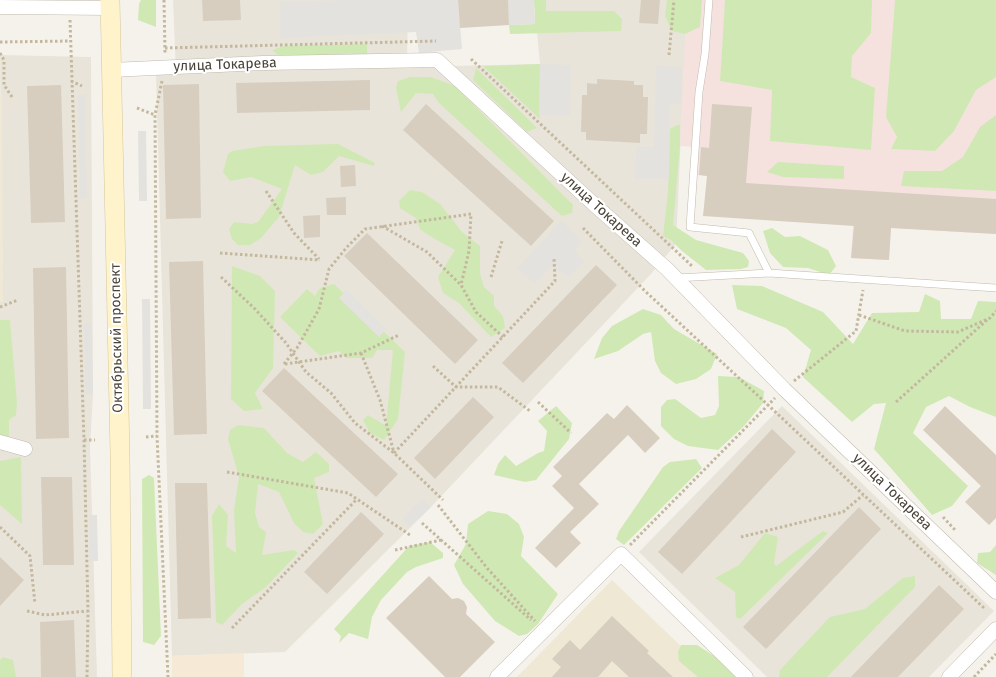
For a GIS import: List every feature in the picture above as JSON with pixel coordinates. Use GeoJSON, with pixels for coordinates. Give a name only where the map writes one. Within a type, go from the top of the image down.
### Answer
{"type":"FeatureCollection","features":[{"type":"Feature","properties":{"kind":"main road","name":"Октябрьский проспект"},"geometry":{"type":"LineString","coordinates":[[110,4],[122,677]]}},
{"type":"Feature","properties":{"kind":"street"},"geometry":{"type":"LineString","coordinates":[[0,7],[110,4]]}},
{"type":"Feature","properties":{"kind":"street","name":"улица Токарева"},"geometry":{"type":"LineString","coordinates":[[111,70],[263,63],[437,60],[676,278],[784,390],[996,592]]}},
{"type":"Feature","properties":{"kind":"street"},"geometry":{"type":"LineString","coordinates":[[0,442],[25,449]]}},
{"type":"Feature","properties":{"kind":"street"},"geometry":{"type":"LineString","coordinates":[[497,677],[621,554],[746,677]]}},
{"type":"Feature","properties":{"kind":"street"},"geometry":{"type":"LineString","coordinates":[[949,677],[996,628]]}},
{"type":"Feature","properties":{"kind":"lane"},"geometry":{"type":"LineString","coordinates":[[709,0],[705,54],[699,92],[690,227],[749,233],[769,273]]}},
{"type":"Feature","properties":{"kind":"lane"},"geometry":{"type":"LineString","coordinates":[[676,278],[769,273],[996,288]]}},
{"type":"Feature","properties":{"kind":"path"},"geometry":{"type":"LineString","coordinates":[[164,0],[166,67],[154,115],[157,436],[168,677]]}},
{"type":"Feature","properties":{"kind":"path"},"geometry":{"type":"LineString","coordinates":[[669,55],[674,0]]}},
{"type":"Feature","properties":{"kind":"path"},"geometry":{"type":"LineString","coordinates":[[69,17],[84,440],[88,611],[87,677]]}},
{"type":"Feature","properties":{"kind":"path"},"geometry":{"type":"LineString","coordinates":[[0,42],[70,41]]}},
{"type":"Feature","properties":{"kind":"path"},"geometry":{"type":"LineString","coordinates":[[165,48],[436,41]]}},
{"type":"Feature","properties":{"kind":"path"},"geometry":{"type":"LineString","coordinates":[[0,53],[4,60],[4,85],[12,97]]}},
{"type":"Feature","properties":{"kind":"path"},"geometry":{"type":"LineString","coordinates":[[471,59],[703,277]]}},
{"type":"Feature","properties":{"kind":"path"},"geometry":{"type":"LineString","coordinates":[[71,82],[82,86]]}},
{"type":"Feature","properties":{"kind":"path"},"geometry":{"type":"LineString","coordinates":[[137,108],[154,115]]}},
{"type":"Feature","properties":{"kind":"path"},"geometry":{"type":"LineString","coordinates":[[220,253],[320,260],[294,234],[266,191]]}},
{"type":"Feature","properties":{"kind":"path"},"geometry":{"type":"LineString","coordinates":[[399,335],[361,353],[284,364],[293,353],[319,309],[329,269],[365,229],[471,214],[469,251],[460,284]]}},
{"type":"Feature","properties":{"kind":"path"},"geometry":{"type":"LineString","coordinates":[[382,226],[427,252],[460,284],[476,312],[503,337]]}},
{"type":"Feature","properties":{"kind":"path"},"geometry":{"type":"LineString","coordinates":[[583,228],[645,291],[984,608]]}},
{"type":"Feature","properties":{"kind":"path"},"geometry":{"type":"LineString","coordinates":[[491,277],[502,241]]}},
{"type":"Feature","properties":{"kind":"path"},"geometry":{"type":"LineString","coordinates":[[394,453],[555,281],[554,258]]}},
{"type":"Feature","properties":{"kind":"path"},"geometry":{"type":"LineString","coordinates":[[221,277],[255,309],[293,353],[306,372],[332,393],[355,423],[394,453],[443,500]]}},
{"type":"Feature","properties":{"kind":"path"},"geometry":{"type":"LineString","coordinates":[[792,382],[856,331],[864,279]]}},
{"type":"Feature","properties":{"kind":"path"},"geometry":{"type":"LineString","coordinates":[[0,307],[18,300]]}},
{"type":"Feature","properties":{"kind":"path"},"geometry":{"type":"LineString","coordinates":[[896,402],[996,311]]}},
{"type":"Feature","properties":{"kind":"path"},"geometry":{"type":"LineString","coordinates":[[858,315],[905,330],[958,332],[990,318]]}},
{"type":"Feature","properties":{"kind":"path"},"geometry":{"type":"LineString","coordinates":[[361,353],[380,400],[394,453]]}},
{"type":"Feature","properties":{"kind":"path"},"geometry":{"type":"LineString","coordinates":[[432,366],[456,387],[498,387],[530,410]]}},
{"type":"Feature","properties":{"kind":"path"},"geometry":{"type":"LineString","coordinates":[[621,554],[775,397]]}},
{"type":"Feature","properties":{"kind":"path"},"geometry":{"type":"LineString","coordinates":[[538,402],[570,433]]}},
{"type":"Feature","properties":{"kind":"path"},"geometry":{"type":"LineString","coordinates":[[146,436],[157,436]]}},
{"type":"Feature","properties":{"kind":"path"},"geometry":{"type":"LineString","coordinates":[[84,440],[95,440]]}},
{"type":"Feature","properties":{"kind":"path"},"geometry":{"type":"LineString","coordinates":[[227,472],[348,493],[410,535]]}},
{"type":"Feature","properties":{"kind":"path"},"geometry":{"type":"LineString","coordinates":[[741,537],[843,512],[863,495]]}},
{"type":"Feature","properties":{"kind":"path"},"geometry":{"type":"LineString","coordinates":[[232,628],[357,499]]}},
{"type":"Feature","properties":{"kind":"path"},"geometry":{"type":"LineString","coordinates":[[438,505],[487,568],[544,631]]}},
{"type":"Feature","properties":{"kind":"path"},"geometry":{"type":"LineString","coordinates":[[422,522],[544,631]]}},
{"type":"Feature","properties":{"kind":"path"},"geometry":{"type":"LineString","coordinates":[[0,527],[30,556],[35,604]]}},
{"type":"Feature","properties":{"kind":"path"},"geometry":{"type":"LineString","coordinates":[[395,550],[441,540]]}},
{"type":"Feature","properties":{"kind":"path"},"geometry":{"type":"LineString","coordinates":[[27,611],[45,615],[88,611]]}},
{"type":"Feature","properties":{"kind":"path"},"geometry":{"type":"LineString","coordinates":[[974,677],[996,654]]}},
{"type":"Feature","properties":{"kind":"shaded area"},"geometry":{"type":"Polygon","coordinates":[[[173,0],[408,0],[407,67],[540,64],[534,0],[687,0],[676,244],[650,275],[431,507],[285,652],[172,656],[156,73],[176,72],[173,0]]]}},
{"type":"Feature","properties":{"kind":"shaded area"},"geometry":{"type":"Polygon","coordinates":[[[458,0],[462,49],[419,53],[416,32],[280,38],[280,2],[458,0]]]}},
{"type":"Feature","properties":{"kind":"shaded area"},"geometry":{"type":"Polygon","coordinates":[[[507,0],[534,0],[535,24],[509,25],[507,0]]]}},
{"type":"Feature","properties":{"kind":"shaded area"},"geometry":{"type":"Polygon","coordinates":[[[687,0],[996,0],[996,234],[891,228],[889,260],[851,258],[853,226],[707,176],[697,175],[699,147],[680,146],[687,0]]]}},
{"type":"Feature","properties":{"kind":"shaded area"},"geometry":{"type":"Polygon","coordinates":[[[0,55],[91,57],[93,394],[90,447],[97,677],[0,677],[0,302],[3,302],[0,55]]]}},
{"type":"Feature","properties":{"kind":"shaded area"},"geometry":{"type":"Polygon","coordinates":[[[540,64],[571,65],[570,116],[539,115],[540,64]]]}},
{"type":"Feature","properties":{"kind":"shaded area"},"geometry":{"type":"Polygon","coordinates":[[[656,66],[682,67],[682,104],[670,104],[669,179],[635,179],[636,147],[654,147],[656,66]]]}},
{"type":"Feature","properties":{"kind":"shaded area"},"geometry":{"type":"Polygon","coordinates":[[[0,95],[2,95],[3,302],[0,302],[0,95]]]}},
{"type":"Feature","properties":{"kind":"shaded area"},"geometry":{"type":"Polygon","coordinates":[[[78,95],[85,95],[87,198],[80,198],[78,95]]]}},
{"type":"Feature","properties":{"kind":"shaded area"},"geometry":{"type":"Polygon","coordinates":[[[138,131],[146,131],[147,201],[139,201],[138,131]]]}},
{"type":"Feature","properties":{"kind":"shaded area"},"geometry":{"type":"Polygon","coordinates":[[[561,221],[582,241],[574,250],[584,262],[569,277],[551,266],[535,283],[517,269],[561,221]]]}},
{"type":"Feature","properties":{"kind":"shaded area"},"geometry":{"type":"Polygon","coordinates":[[[347,290],[386,329],[379,337],[339,298],[347,290]]]}},
{"type":"Feature","properties":{"kind":"shaded area"},"geometry":{"type":"Polygon","coordinates":[[[142,299],[150,299],[151,409],[143,409],[142,299]]]}},
{"type":"Feature","properties":{"kind":"shaded area"},"geometry":{"type":"Polygon","coordinates":[[[84,323],[92,323],[93,394],[85,394],[84,323]]]}},
{"type":"Feature","properties":{"kind":"shaded area"},"geometry":{"type":"Polygon","coordinates":[[[782,406],[994,611],[929,677],[767,677],[639,552],[782,406]]]}},
{"type":"Feature","properties":{"kind":"shaded area"},"geometry":{"type":"Polygon","coordinates":[[[422,499],[431,507],[410,527],[402,519],[422,499]]]}},
{"type":"Feature","properties":{"kind":"shaded area"},"geometry":{"type":"Polygon","coordinates":[[[89,515],[97,515],[98,561],[89,561],[89,515]]]}},
{"type":"Feature","properties":{"kind":"shaded area"},"geometry":{"type":"Polygon","coordinates":[[[612,580],[713,677],[517,677],[612,580]]]}},
{"type":"Feature","properties":{"kind":"shaded area"},"geometry":{"type":"Polygon","coordinates":[[[244,653],[244,677],[172,677],[172,656],[244,653]]]}},
{"type":"Feature","properties":{"kind":"green space"},"geometry":{"type":"Polygon","coordinates":[[[141,0],[156,0],[156,27],[138,20],[141,0]]]}},
{"type":"Feature","properties":{"kind":"green space"},"geometry":{"type":"Polygon","coordinates":[[[534,0],[546,0],[546,11],[614,11],[622,19],[621,31],[510,34],[509,25],[535,24],[534,0]]]}},
{"type":"Feature","properties":{"kind":"green space"},"geometry":{"type":"Polygon","coordinates":[[[667,0],[702,0],[700,27],[685,34],[672,31],[665,16],[667,0]]]}},
{"type":"Feature","properties":{"kind":"green space"},"geometry":{"type":"Polygon","coordinates":[[[725,0],[872,0],[871,33],[852,56],[851,77],[875,88],[871,150],[770,141],[772,90],[720,81],[725,0]]]}},
{"type":"Feature","properties":{"kind":"green space"},"geometry":{"type":"Polygon","coordinates":[[[895,0],[996,0],[996,77],[976,90],[954,131],[935,151],[891,149],[897,137],[886,117],[895,0]]]}},
{"type":"Feature","properties":{"kind":"green space"},"geometry":{"type":"Polygon","coordinates":[[[367,44],[367,56],[292,58],[279,56],[272,50],[284,46],[367,44]]]}},
{"type":"Feature","properties":{"kind":"green space"},"geometry":{"type":"Polygon","coordinates":[[[540,64],[540,119],[483,66],[540,64]]]}},
{"type":"Feature","properties":{"kind":"green space"},"geometry":{"type":"Polygon","coordinates":[[[476,68],[537,128],[527,132],[473,80],[476,68]]]}},
{"type":"Feature","properties":{"kind":"green space"},"geometry":{"type":"Polygon","coordinates":[[[410,77],[431,77],[455,86],[573,205],[572,213],[562,216],[439,103],[433,94],[416,93],[401,112],[396,88],[398,81],[410,77]]]}},
{"type":"Feature","properties":{"kind":"green space"},"geometry":{"type":"Polygon","coordinates":[[[996,115],[996,191],[901,186],[904,171],[942,171],[963,157],[980,127],[996,115]]]}},
{"type":"Feature","properties":{"kind":"green space"},"geometry":{"type":"Polygon","coordinates":[[[680,125],[680,146],[673,225],[696,240],[743,253],[749,261],[748,267],[706,270],[671,240],[663,236],[668,192],[670,129],[680,125]]]}},
{"type":"Feature","properties":{"kind":"green space"},"geometry":{"type":"Polygon","coordinates":[[[338,144],[375,163],[374,166],[339,156],[323,172],[311,175],[295,165],[279,217],[261,238],[250,245],[238,245],[232,239],[229,229],[234,222],[252,224],[258,222],[282,189],[251,177],[230,181],[223,172],[228,154],[232,151],[264,146],[338,144]]]}},
{"type":"Feature","properties":{"kind":"green space"},"geometry":{"type":"Polygon","coordinates":[[[778,162],[844,166],[844,179],[783,177],[767,172],[778,162]]]}},
{"type":"Feature","properties":{"kind":"green space"},"geometry":{"type":"Polygon","coordinates":[[[410,190],[422,192],[440,204],[462,232],[480,246],[480,273],[484,287],[494,296],[494,306],[503,316],[505,328],[491,337],[459,303],[443,293],[438,277],[455,250],[420,229],[416,218],[400,208],[399,201],[410,190]]]}},
{"type":"Feature","properties":{"kind":"green space"},"geometry":{"type":"Polygon","coordinates":[[[772,228],[785,237],[800,236],[828,250],[836,266],[829,275],[808,268],[783,267],[770,253],[763,231],[772,228]]]}},
{"type":"Feature","properties":{"kind":"green space"},"geometry":{"type":"Polygon","coordinates":[[[232,266],[260,276],[275,291],[273,368],[255,393],[263,409],[244,411],[231,399],[232,266]]]}},
{"type":"Feature","properties":{"kind":"green space"},"geometry":{"type":"Polygon","coordinates":[[[334,284],[405,352],[398,419],[384,440],[370,433],[363,420],[368,415],[386,426],[393,350],[377,350],[372,358],[346,358],[339,351],[320,356],[280,317],[307,289],[315,296],[320,288],[334,284]]]}},
{"type":"Feature","properties":{"kind":"green space"},"geometry":{"type":"Polygon","coordinates":[[[732,285],[762,286],[823,312],[853,344],[872,313],[919,312],[925,294],[940,301],[941,319],[971,319],[978,301],[996,302],[996,417],[949,396],[926,407],[913,433],[968,486],[952,506],[932,515],[874,449],[886,403],[874,404],[852,422],[803,377],[811,350],[786,328],[737,309],[732,285]]]}},
{"type":"Feature","properties":{"kind":"green space"},"geometry":{"type":"Polygon","coordinates":[[[643,309],[661,315],[674,329],[717,354],[711,369],[696,379],[676,384],[661,373],[655,361],[651,332],[643,334],[618,351],[594,359],[602,338],[612,326],[643,309]]]}},
{"type":"Feature","properties":{"kind":"green space"},"geometry":{"type":"Polygon","coordinates":[[[0,320],[10,320],[17,403],[16,415],[9,420],[9,442],[0,448],[0,320]]]}},
{"type":"Feature","properties":{"kind":"green space"},"geometry":{"type":"Polygon","coordinates":[[[718,376],[739,377],[764,391],[763,403],[744,426],[718,450],[688,446],[674,439],[661,426],[661,407],[667,400],[675,399],[701,418],[715,415],[719,406],[718,376]]]}},
{"type":"Feature","properties":{"kind":"green space"},"geometry":{"type":"Polygon","coordinates":[[[556,406],[572,423],[569,439],[536,480],[525,482],[494,475],[498,464],[505,455],[516,466],[544,451],[547,431],[538,421],[556,406]]]}},
{"type":"Feature","properties":{"kind":"green space"},"geometry":{"type":"Polygon","coordinates":[[[238,425],[264,428],[287,453],[303,462],[316,452],[329,464],[329,472],[314,478],[323,524],[313,534],[303,532],[294,523],[279,492],[258,484],[255,513],[259,527],[266,532],[262,555],[294,550],[298,553],[266,587],[242,604],[222,625],[216,622],[212,516],[219,504],[228,515],[226,546],[236,553],[234,510],[239,477],[228,439],[230,430],[238,425]]]}},
{"type":"Feature","properties":{"kind":"green space"},"geometry":{"type":"Polygon","coordinates":[[[21,457],[22,524],[0,505],[0,461],[21,457]]]}},
{"type":"Feature","properties":{"kind":"green space"},"geometry":{"type":"Polygon","coordinates":[[[696,459],[702,468],[624,545],[616,539],[619,531],[663,467],[670,462],[696,459]]]}},
{"type":"Feature","properties":{"kind":"green space"},"geometry":{"type":"Polygon","coordinates":[[[149,475],[154,478],[161,636],[154,645],[143,642],[142,479],[149,475]]]}},
{"type":"Feature","properties":{"kind":"green space"},"geometry":{"type":"Polygon","coordinates":[[[488,511],[507,514],[519,524],[524,537],[521,556],[558,594],[538,624],[527,634],[519,636],[495,621],[463,584],[454,565],[466,544],[468,524],[488,511]]]}},
{"type":"Feature","properties":{"kind":"green space"},"geometry":{"type":"Polygon","coordinates":[[[823,531],[828,533],[740,619],[736,617],[735,592],[715,578],[739,565],[765,533],[778,537],[774,563],[776,566],[823,531]]]}},
{"type":"Feature","properties":{"kind":"green space"},"geometry":{"type":"Polygon","coordinates":[[[430,542],[443,553],[443,558],[407,572],[381,600],[372,617],[368,639],[349,633],[339,643],[341,636],[334,629],[409,546],[430,542]]]}},
{"type":"Feature","properties":{"kind":"green space"},"geometry":{"type":"Polygon","coordinates":[[[996,545],[996,575],[977,563],[978,553],[990,552],[996,545]]]}},
{"type":"Feature","properties":{"kind":"green space"},"geometry":{"type":"Polygon","coordinates":[[[915,576],[915,587],[827,677],[779,677],[780,670],[830,617],[865,609],[903,578],[915,576]]]}},
{"type":"Feature","properties":{"kind":"green space"},"geometry":{"type":"Polygon","coordinates":[[[681,645],[697,645],[727,664],[740,677],[698,677],[679,661],[678,652],[681,645]]]}},
{"type":"Feature","properties":{"kind":"green space"},"geometry":{"type":"Polygon","coordinates":[[[3,657],[13,660],[16,677],[0,677],[0,660],[3,657]]]}},
{"type":"Feature","properties":{"kind":"building"},"geometry":{"type":"Polygon","coordinates":[[[202,0],[240,0],[241,20],[203,21],[202,0]]]}},
{"type":"Feature","properties":{"kind":"building"},"geometry":{"type":"Polygon","coordinates":[[[458,0],[508,0],[509,25],[460,28],[458,0]]]}},
{"type":"Feature","properties":{"kind":"building"},"geometry":{"type":"Polygon","coordinates":[[[641,0],[660,0],[658,24],[639,23],[641,0]]]}},
{"type":"Feature","properties":{"kind":"building"},"geometry":{"type":"Polygon","coordinates":[[[597,79],[634,81],[634,85],[643,85],[643,97],[648,97],[647,134],[640,134],[640,143],[586,140],[586,132],[581,132],[582,95],[587,95],[587,83],[597,84],[597,79]]]}},
{"type":"Feature","properties":{"kind":"building"},"geometry":{"type":"Polygon","coordinates":[[[370,80],[370,110],[237,113],[236,83],[370,80]]]}},
{"type":"Feature","properties":{"kind":"building"},"geometry":{"type":"Polygon","coordinates":[[[199,84],[201,218],[166,219],[163,85],[199,84]]]}},
{"type":"Feature","properties":{"kind":"building"},"geometry":{"type":"Polygon","coordinates":[[[61,85],[65,222],[31,223],[27,86],[61,85]]]}},
{"type":"Feature","properties":{"kind":"building"},"geometry":{"type":"Polygon","coordinates":[[[426,104],[554,221],[531,246],[403,130],[426,104]]]}},
{"type":"Feature","properties":{"kind":"building"},"geometry":{"type":"Polygon","coordinates":[[[712,104],[752,107],[746,183],[996,199],[996,234],[891,228],[889,260],[851,258],[854,226],[703,216],[707,176],[699,175],[701,147],[709,148],[712,104]]]}},
{"type":"Feature","properties":{"kind":"building"},"geometry":{"type":"Polygon","coordinates":[[[355,165],[356,186],[341,187],[340,166],[355,165]]]}},
{"type":"Feature","properties":{"kind":"building"},"geometry":{"type":"Polygon","coordinates":[[[346,197],[346,215],[327,215],[326,198],[346,197]]]}},
{"type":"Feature","properties":{"kind":"building"},"geometry":{"type":"Polygon","coordinates":[[[320,215],[320,237],[304,238],[303,216],[320,215]]]}},
{"type":"Feature","properties":{"kind":"building"},"geometry":{"type":"Polygon","coordinates":[[[367,233],[478,340],[455,364],[344,256],[367,233]]]}},
{"type":"Feature","properties":{"kind":"building"},"geometry":{"type":"Polygon","coordinates":[[[203,261],[207,434],[174,435],[169,262],[203,261]]]}},
{"type":"Feature","properties":{"kind":"building"},"geometry":{"type":"Polygon","coordinates":[[[596,265],[617,285],[523,383],[502,363],[596,265]]]}},
{"type":"Feature","properties":{"kind":"building"},"geometry":{"type":"Polygon","coordinates":[[[66,267],[69,438],[36,439],[33,268],[66,267]]]}},
{"type":"Feature","properties":{"kind":"building"},"geometry":{"type":"Polygon","coordinates":[[[284,368],[398,474],[376,497],[262,391],[284,368]]]}},
{"type":"Feature","properties":{"kind":"building"},"geometry":{"type":"Polygon","coordinates":[[[473,397],[494,417],[435,479],[414,458],[473,397]]]}},
{"type":"Feature","properties":{"kind":"building"},"geometry":{"type":"Polygon","coordinates":[[[627,405],[660,438],[645,453],[628,435],[579,484],[599,504],[570,532],[581,543],[556,568],[535,548],[574,508],[552,486],[562,476],[553,467],[607,413],[614,419],[627,405]]]}},
{"type":"Feature","properties":{"kind":"building"},"geometry":{"type":"Polygon","coordinates":[[[945,406],[996,455],[996,518],[989,525],[965,502],[981,486],[923,430],[945,406]]]}},
{"type":"Feature","properties":{"kind":"building"},"geometry":{"type":"Polygon","coordinates":[[[772,429],[796,452],[682,574],[658,552],[772,429]]]}},
{"type":"Feature","properties":{"kind":"building"},"geometry":{"type":"Polygon","coordinates":[[[41,477],[72,477],[74,565],[43,565],[41,477]]]}},
{"type":"Feature","properties":{"kind":"building"},"geometry":{"type":"Polygon","coordinates":[[[175,483],[207,483],[211,618],[178,619],[175,483]]]}},
{"type":"Feature","properties":{"kind":"building"},"geometry":{"type":"Polygon","coordinates":[[[859,507],[881,529],[766,649],[743,627],[859,507]]]}},
{"type":"Feature","properties":{"kind":"building"},"geometry":{"type":"Polygon","coordinates":[[[361,512],[384,534],[327,594],[304,572],[361,512]]]}},
{"type":"Feature","properties":{"kind":"building"},"geometry":{"type":"Polygon","coordinates":[[[0,557],[24,580],[0,606],[0,557]]]}},
{"type":"Feature","properties":{"kind":"building"},"geometry":{"type":"Polygon","coordinates":[[[429,576],[452,599],[458,598],[464,601],[467,607],[466,614],[495,642],[460,677],[445,677],[386,618],[429,576]]]}},
{"type":"Feature","properties":{"kind":"building"},"geometry":{"type":"Polygon","coordinates":[[[939,585],[964,609],[898,677],[851,677],[939,585]]]}},
{"type":"Feature","properties":{"kind":"building"},"geometry":{"type":"Polygon","coordinates":[[[612,616],[673,677],[629,677],[612,661],[598,677],[552,677],[561,667],[552,659],[570,640],[580,650],[612,616]]]}},
{"type":"Feature","properties":{"kind":"building"},"geometry":{"type":"Polygon","coordinates":[[[74,620],[76,677],[41,677],[40,622],[74,620]]]}}]}
